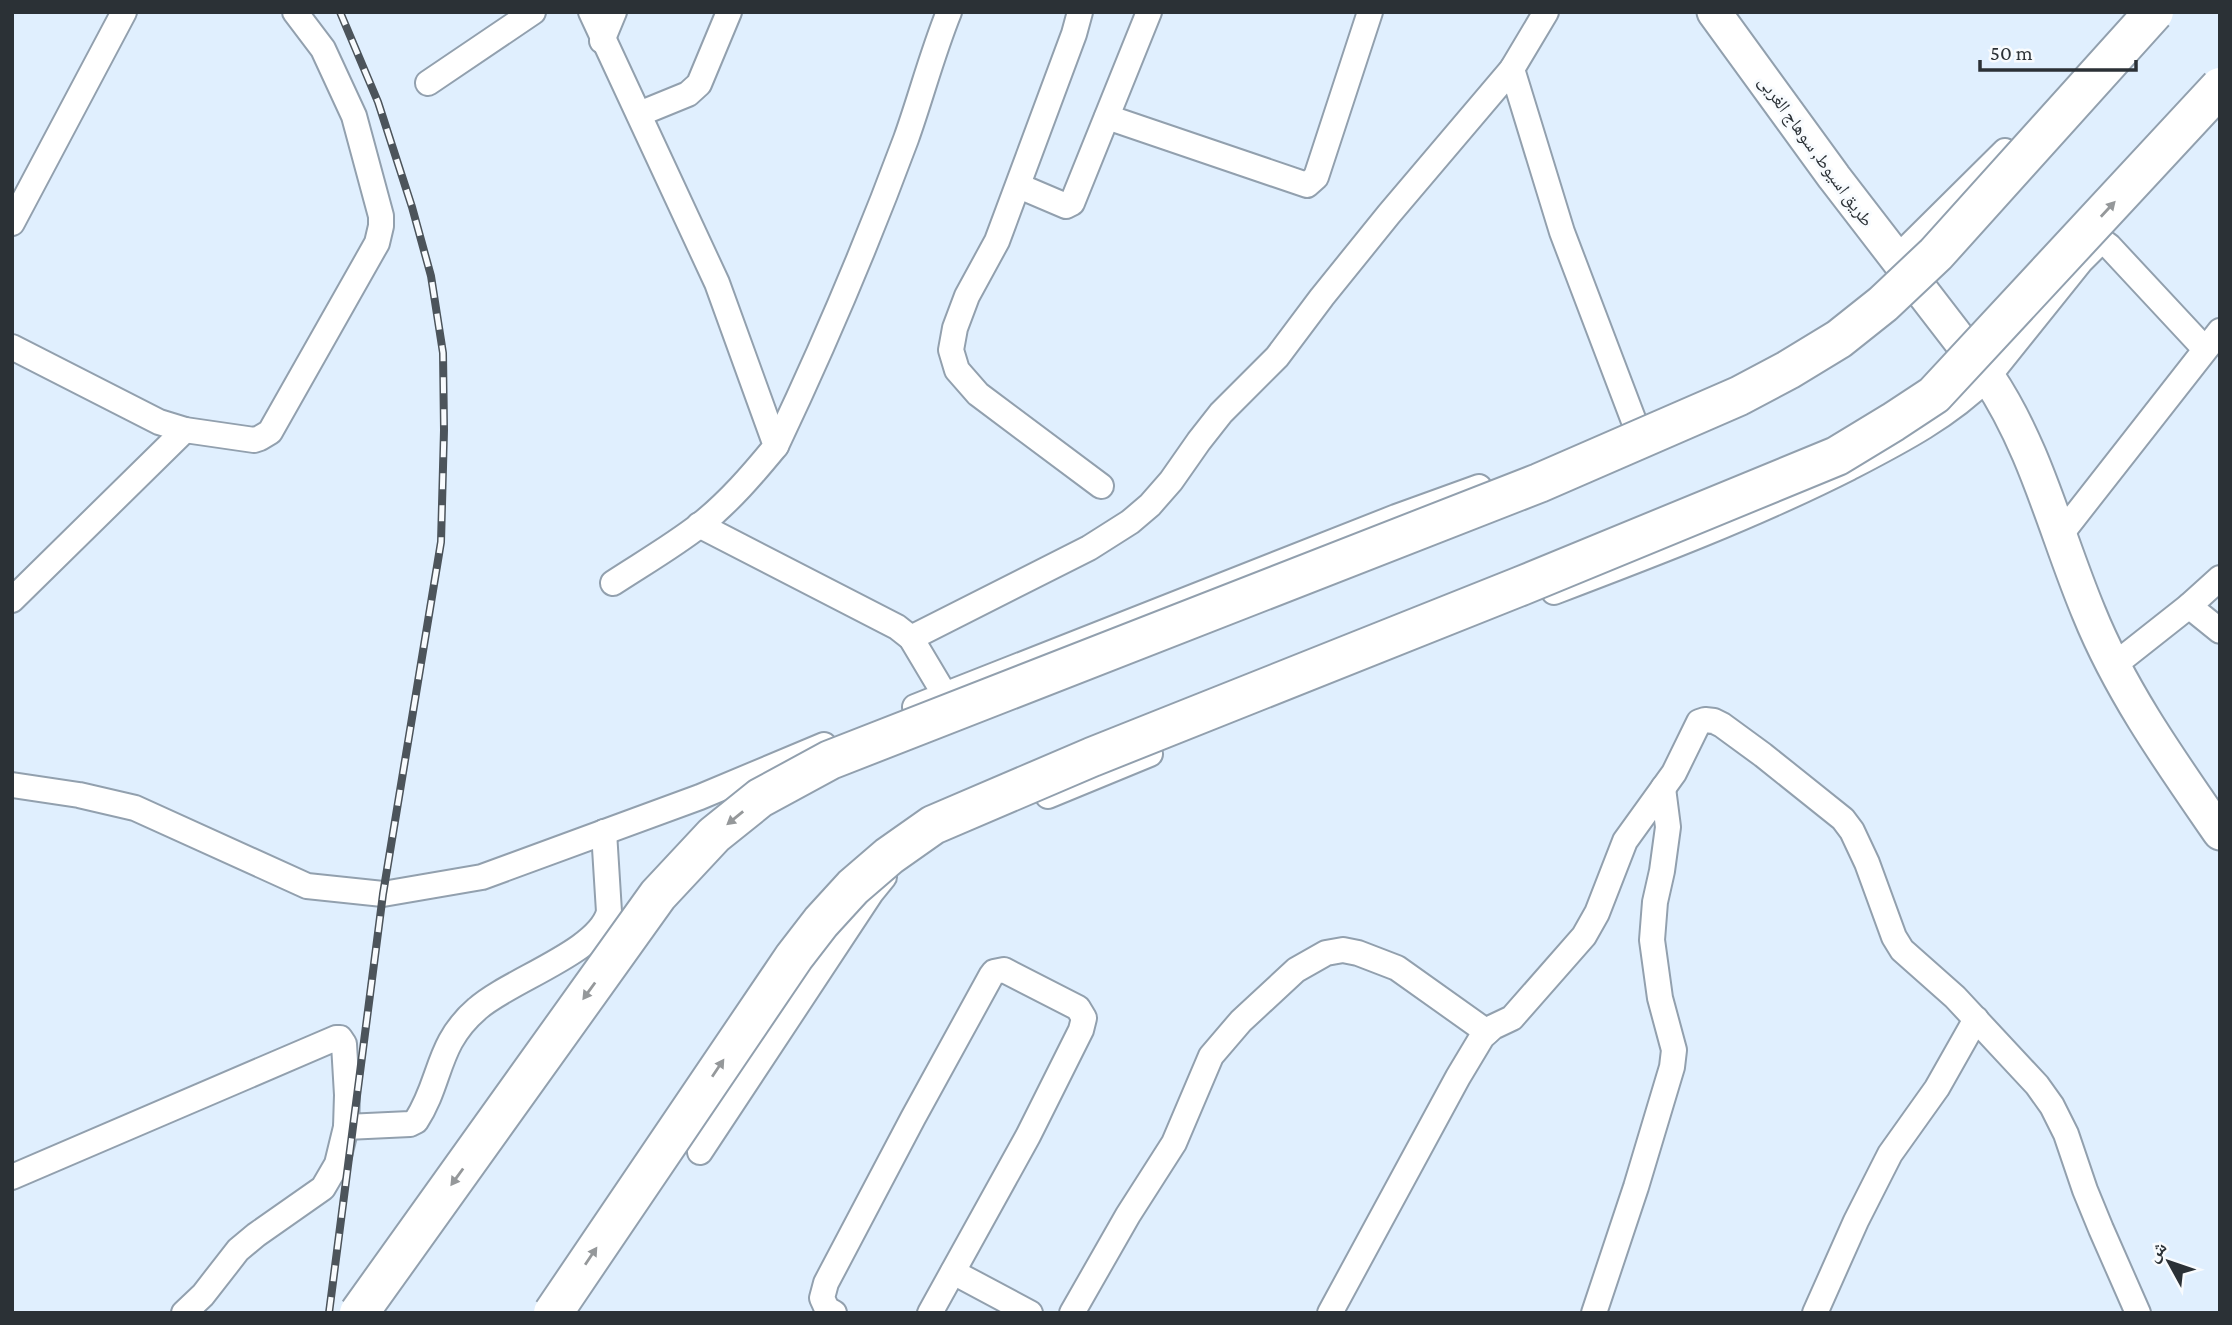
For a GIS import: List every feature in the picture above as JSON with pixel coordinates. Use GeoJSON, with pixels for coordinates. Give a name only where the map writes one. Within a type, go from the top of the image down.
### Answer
{"type":"FeatureCollection","features":[{"type":"Feature","properties":{"kind":"highway"},"geometry":{"type":"LineString","coordinates":[[359,1313],[658,895],[715,835],[760,798],[830,760],[1539,483],[1739,396],[1788,370],[1839,339],[1883,304],[1936,254],[2154,12]]}},
{"type":"Feature","properties":{"kind":"highway"},"geometry":{"type":"LineString","coordinates":[[553,1313],[794,957],[853,887],[889,856],[933,825],[1091,757],[1521,586],[1837,456],[1934,394],[2220,87]]}},
{"type":"Feature","properties":{"kind":"main road","name":"طريق اسيوط, سوهاج الغربى"},"geometry":{"type":"LineString","coordinates":[[1713,12],[1833,177],[1987,377],[2009,411],[2061,534],[2089,613],[2113,666],[2163,751],[2220,833]]}},
{"type":"Feature","properties":{"kind":"street"},"geometry":{"type":"LineString","coordinates":[[12,223],[124,12]]}},
{"type":"Feature","properties":{"kind":"street"},"geometry":{"type":"LineString","coordinates":[[12,347],[150,417],[185,430],[254,440],[270,432],[377,243],[381,216],[354,116],[323,49],[295,12]]}},
{"type":"Feature","properties":{"kind":"street"},"geometry":{"type":"LineString","coordinates":[[428,83],[533,12]]}},
{"type":"Feature","properties":{"kind":"street"},"geometry":{"type":"LineString","coordinates":[[591,12],[602,41],[717,283],[776,446]]}},
{"type":"Feature","properties":{"kind":"street"},"geometry":{"type":"LineString","coordinates":[[602,41],[614,12]]}},
{"type":"Feature","properties":{"kind":"street"},"geometry":{"type":"LineString","coordinates":[[639,114],[688,94],[699,84],[729,12]]}},
{"type":"Feature","properties":{"kind":"street"},"geometry":{"type":"LineString","coordinates":[[613,583],[699,525],[745,482],[776,446],[852,279],[906,137],[948,12]]}},
{"type":"Feature","properties":{"kind":"street"},"geometry":{"type":"LineString","coordinates":[[1080,12],[1019,186],[997,241],[967,296],[955,328],[951,350],[957,370],[978,394],[1101,486]]}},
{"type":"Feature","properties":{"kind":"street"},"geometry":{"type":"LineString","coordinates":[[1019,186],[1066,206],[1075,198],[1149,12]]}},
{"type":"Feature","properties":{"kind":"street"},"geometry":{"type":"LineString","coordinates":[[1107,117],[1307,185],[1316,177],[1370,12]]}},
{"type":"Feature","properties":{"kind":"street"},"geometry":{"type":"LineString","coordinates":[[911,638],[1090,548],[1130,523],[1150,505],[1221,413],[1277,358],[1389,214],[1512,69],[1546,12]]}},
{"type":"Feature","properties":{"kind":"street"},"geometry":{"type":"LineString","coordinates":[[12,785],[79,795],[135,808],[307,886],[383,894],[482,877],[700,797],[945,695],[1384,521],[1581,448],[1747,377],[1826,332],[1906,273],[2010,147],[2130,12]]}},
{"type":"Feature","properties":{"kind":"street"},"geometry":{"type":"LineString","coordinates":[[1512,69],[1562,232],[1636,424]]}},
{"type":"Feature","properties":{"kind":"street"},"geometry":{"type":"LineString","coordinates":[[700,1152],[871,893],[886,875],[916,855],[949,837],[1379,659],[1598,576],[1804,491],[1914,433],[1949,410],[1987,377],[2081,261],[2102,243],[2109,246],[2212,340],[2061,534]]}},
{"type":"Feature","properties":{"kind":"street"},"geometry":{"type":"LineString","coordinates":[[12,600],[185,430]]}},
{"type":"Feature","properties":{"kind":"street"},"geometry":{"type":"LineString","coordinates":[[699,525],[897,626],[911,638],[945,695]]}},
{"type":"Feature","properties":{"kind":"street"},"geometry":{"type":"LineString","coordinates":[[2113,666],[2220,578]]}},
{"type":"Feature","properties":{"kind":"street"},"geometry":{"type":"LineString","coordinates":[[2189,606],[2220,631]]}},
{"type":"Feature","properties":{"kind":"street"},"geometry":{"type":"LineString","coordinates":[[1330,1313],[1458,1077],[1487,1032],[1512,1018],[1584,936],[1597,913],[1625,841],[1664,788],[1685,753],[1699,722],[1714,720],[1843,819],[1852,831],[1867,863],[1902,950],[1955,997],[2038,1085],[2066,1134],[2101,1229],[2138,1313]]}},
{"type":"Feature","properties":{"kind":"street"},"geometry":{"type":"LineString","coordinates":[[1594,1313],[1672,1067],[1674,1050],[1660,998],[1652,940],[1668,827],[1664,788]]}},
{"type":"Feature","properties":{"kind":"street"},"geometry":{"type":"LineString","coordinates":[[346,1127],[410,1124],[416,1121],[450,1039],[477,1009],[501,991],[573,951],[600,930],[609,912],[604,832]]}},
{"type":"Feature","properties":{"kind":"street"},"geometry":{"type":"LineString","coordinates":[[1072,1313],[1128,1215],[1174,1143],[1211,1056],[1261,1001],[1296,970],[1326,953],[1343,950],[1358,953],[1397,968],[1487,1032]]}},
{"type":"Feature","properties":{"kind":"street"},"geometry":{"type":"LineString","coordinates":[[834,1313],[827,1309],[822,1298],[826,1283],[991,976],[994,972],[1004,970],[1078,1007],[1084,1018],[1078,1037],[1028,1136],[930,1313]]}},
{"type":"Feature","properties":{"kind":"street"},"geometry":{"type":"LineString","coordinates":[[1815,1313],[1856,1221],[1890,1154],[1937,1088],[1976,1019]]}},
{"type":"Feature","properties":{"kind":"street"},"geometry":{"type":"LineString","coordinates":[[12,1177],[340,1038],[344,1044],[346,1127],[337,1164],[324,1188],[238,1250],[203,1295],[184,1313]]}},
{"type":"Feature","properties":{"kind":"street"},"geometry":{"type":"LineString","coordinates":[[953,1272],[1030,1313]]}},
{"type":"Feature","properties":{"kind":"railway"},"geometry":{"type":"LineString","coordinates":[[329,1313],[383,894],[441,542],[444,430],[443,353],[431,276],[378,102],[340,12]]}}]}
